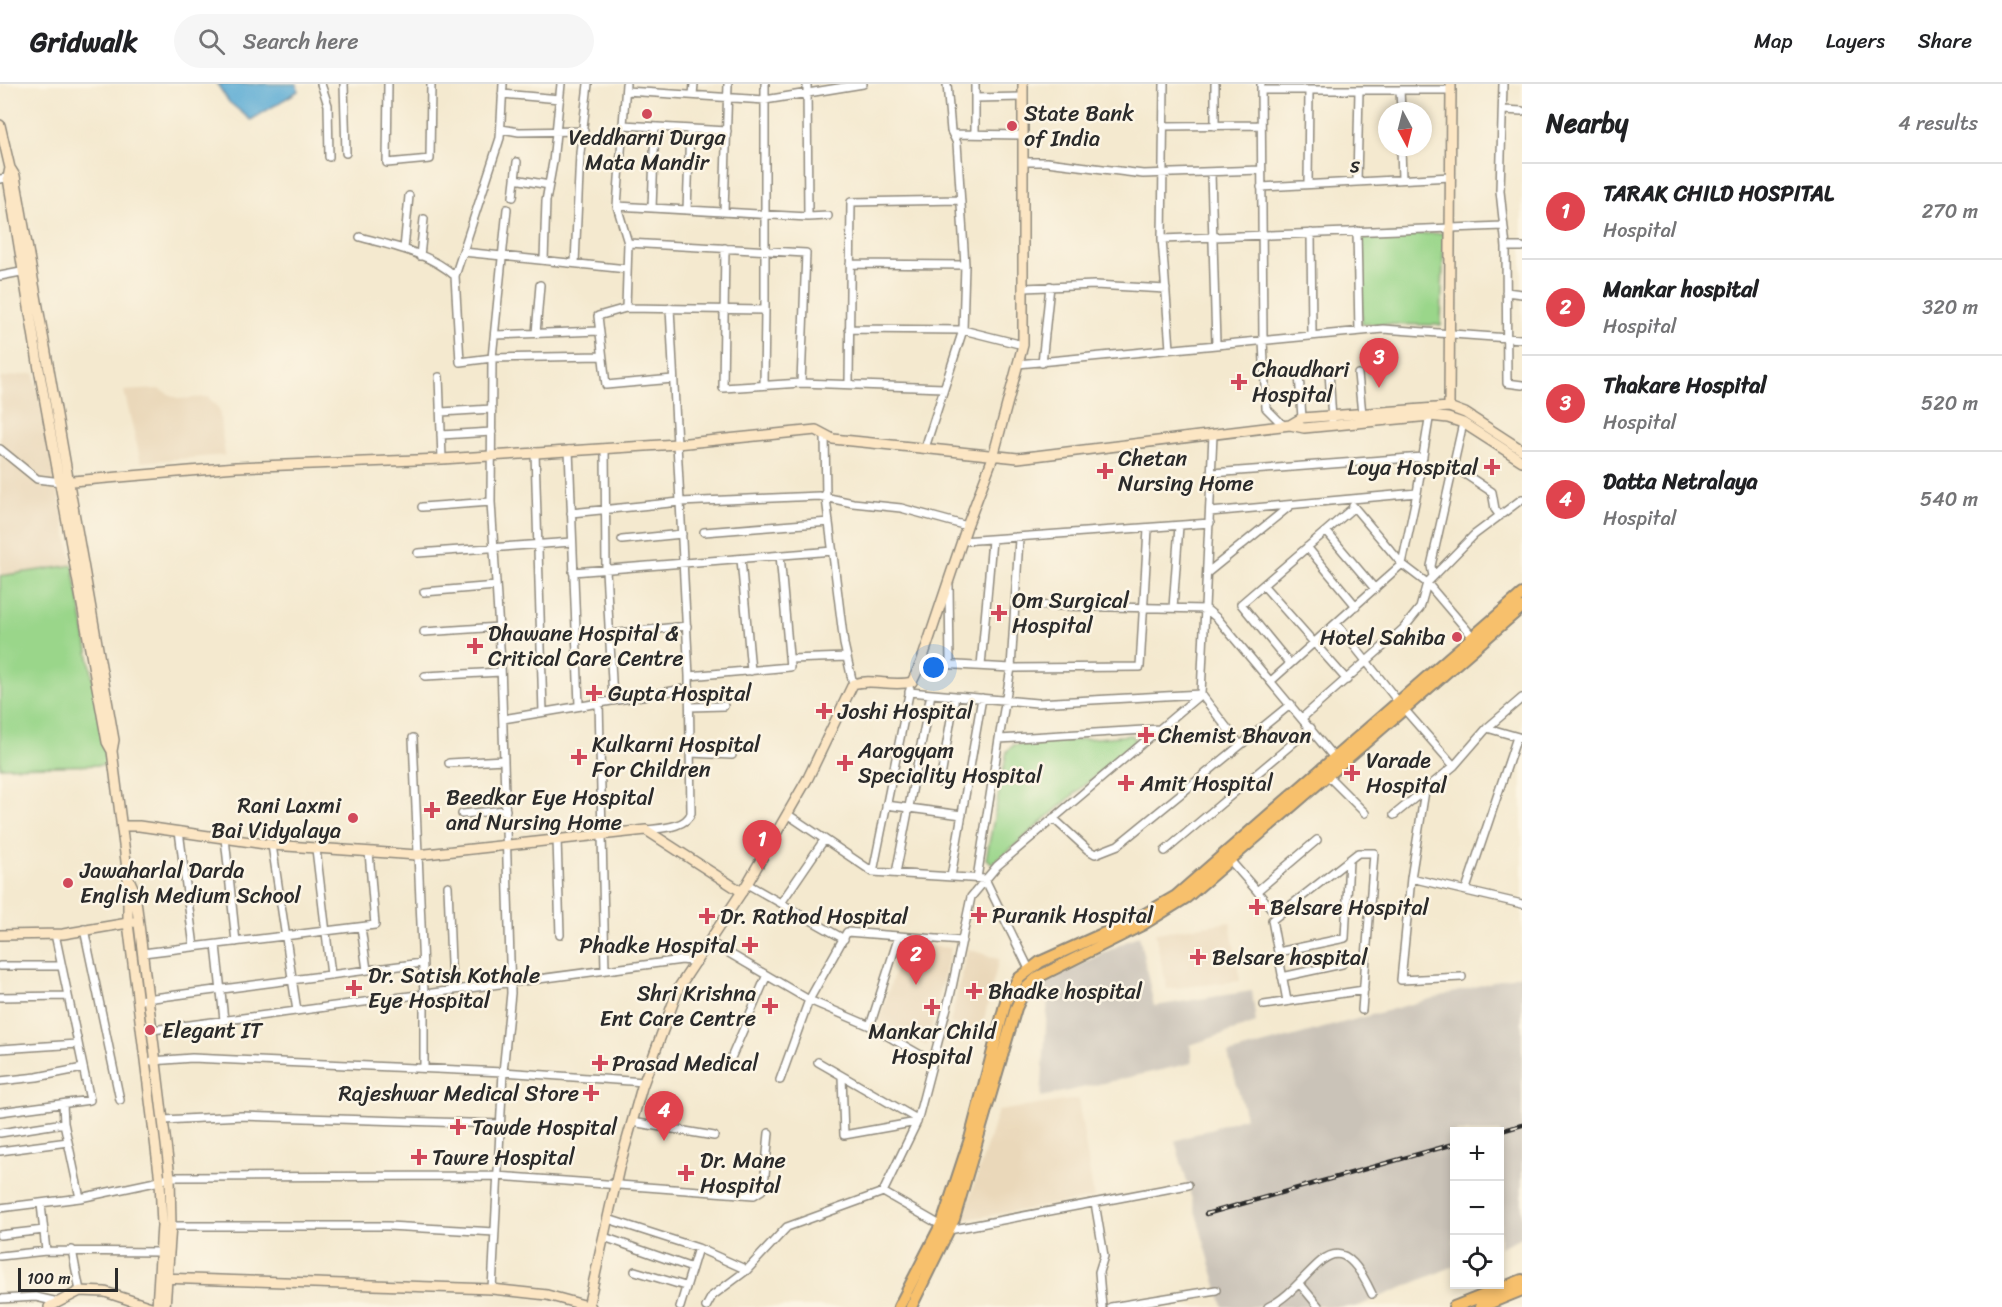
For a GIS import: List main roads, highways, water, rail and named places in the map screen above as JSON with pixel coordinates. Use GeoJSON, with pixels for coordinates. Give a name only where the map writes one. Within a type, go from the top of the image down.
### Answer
{"type":"FeatureCollection","features":[{"type":"Feature","properties":{"kind":"main road"},"geometry":{"type":"LineString","coordinates":[[1402,706],[1522,594]]}},
{"type":"Feature","properties":{"kind":"main road"},"geometry":{"type":"LineString","coordinates":[[911,1307],[945,1228],[1016,1008],[1025,989],[1035,979],[1165,912],[1402,706],[1522,607]]}},
{"type":"Feature","properties":{"kind":"main road"},"geometry":{"type":"LineString","coordinates":[[898,1307],[945,1228],[1006,1001],[1018,980],[1029,969],[1160,906],[1328,776],[1338,761]]}},
{"type":"Feature","properties":{"kind":"main road"},"geometry":{"type":"LineString","coordinates":[[1454,1307],[1522,1280]]}},
{"type":"Feature","properties":{"kind":"main road"},"geometry":{"type":"LineString","coordinates":[[1480,1307],[1522,1290]]}},
{"type":"Feature","properties":{"kind":"water"},"geometry":{"type":"Polygon","coordinates":[[[217,84],[297,84],[298,91],[251,120],[229,102],[217,84]]]}},
{"type":"Feature","properties":{"kind":"railway"},"geometry":{"type":"LineString","coordinates":[[1504,1130],[1522,1125]]}},
{"type":"Feature","properties":{"kind":"railway"},"geometry":{"type":"LineString","coordinates":[[1206,1214],[1450,1145]]}},
{"type":"Feature","properties":{"kind":"place","name":"Veddharni Durga Mata Mandir"},"geometry":{"type":"Point","coordinates":[647,114]}},
{"type":"Feature","properties":{"kind":"place","name":"State Bank of India"},"geometry":{"type":"Point","coordinates":[1012,126]}},
{"type":"Feature","properties":{"kind":"place","name":"Chaudhari Hospital"},"geometry":{"type":"Point","coordinates":[1239,382]}},
{"type":"Feature","properties":{"kind":"place","name":"Thakare Hospital"},"geometry":{"type":"Point","coordinates":[1379,388]}},
{"type":"Feature","properties":{"kind":"place","name":"Loya Hospital"},"geometry":{"type":"Point","coordinates":[1492,467]}},
{"type":"Feature","properties":{"kind":"place","name":"Chetan Nursing Home"},"geometry":{"type":"Point","coordinates":[1105,471]}},
{"type":"Feature","properties":{"kind":"place","name":"Om Surgical Hospital"},"geometry":{"type":"Point","coordinates":[999,613]}},
{"type":"Feature","properties":{"kind":"place","name":"Hotel Sahiba"},"geometry":{"type":"Point","coordinates":[1457,637]}},
{"type":"Feature","properties":{"kind":"place","name":"Dhawane Hospital & Critical Care Centre"},"geometry":{"type":"Point","coordinates":[475,646]}},
{"type":"Feature","properties":{"kind":"place","name":"Gupta Hospital"},"geometry":{"type":"Point","coordinates":[594,693]}},
{"type":"Feature","properties":{"kind":"place","name":"Joshi Hospital"},"geometry":{"type":"Point","coordinates":[824,711]}},
{"type":"Feature","properties":{"kind":"place","name":"Chemist Bhavan"},"geometry":{"type":"Point","coordinates":[1146,735]}},
{"type":"Feature","properties":{"kind":"place","name":"Kulkarni Hospital For Children"},"geometry":{"type":"Point","coordinates":[579,757]}},
{"type":"Feature","properties":{"kind":"place","name":"Aarogyam Speciality Hospital"},"geometry":{"type":"Point","coordinates":[845,763]}},
{"type":"Feature","properties":{"kind":"place","name":"Varade Hospital"},"geometry":{"type":"Point","coordinates":[1352,773]}},
{"type":"Feature","properties":{"kind":"place","name":"Amit Hospital"},"geometry":{"type":"Point","coordinates":[1126,783]}},
{"type":"Feature","properties":{"kind":"place","name":"Beedkar Eye Hospital and Nursing Home"},"geometry":{"type":"Point","coordinates":[432,810]}},
{"type":"Feature","properties":{"kind":"place","name":"Rani Laxmi Bai Vidyalaya"},"geometry":{"type":"Point","coordinates":[353,818]}},
{"type":"Feature","properties":{"kind":"place","name":"TARAK CHILD HOSPITAL"},"geometry":{"type":"Point","coordinates":[762,870]}},
{"type":"Feature","properties":{"kind":"place","name":"Jawaharlal Darda English Medium School"},"geometry":{"type":"Point","coordinates":[68,883]}},
{"type":"Feature","properties":{"kind":"place","name":"Belsare Hospital"},"geometry":{"type":"Point","coordinates":[1257,907]}},
{"type":"Feature","properties":{"kind":"place","name":"Puranik Hospital"},"geometry":{"type":"Point","coordinates":[979,915]}},
{"type":"Feature","properties":{"kind":"place","name":"Dr. Rathod Hospital"},"geometry":{"type":"Point","coordinates":[707,916]}},
{"type":"Feature","properties":{"kind":"place","name":"Phadke Hospital"},"geometry":{"type":"Point","coordinates":[750,945]}},
{"type":"Feature","properties":{"kind":"place","name":"Belsare hospital"},"geometry":{"type":"Point","coordinates":[1198,957]}},
{"type":"Feature","properties":{"kind":"place","name":"Mankar hospital"},"geometry":{"type":"Point","coordinates":[916,985]}},
{"type":"Feature","properties":{"kind":"place","name":"Dr. Satish Kothale Eye Hospital"},"geometry":{"type":"Point","coordinates":[354,988]}},
{"type":"Feature","properties":{"kind":"place","name":"Bhadke hospital"},"geometry":{"type":"Point","coordinates":[974,991]}},
{"type":"Feature","properties":{"kind":"place","name":"Shri Krishna Ent Care Centre"},"geometry":{"type":"Point","coordinates":[770,1006]}},
{"type":"Feature","properties":{"kind":"place","name":"Mankar Child Hospital"},"geometry":{"type":"Point","coordinates":[932,1007]}},
{"type":"Feature","properties":{"kind":"place","name":"Elegant IT"},"geometry":{"type":"Point","coordinates":[150,1030]}},
{"type":"Feature","properties":{"kind":"place","name":"Prasad Medical"},"geometry":{"type":"Point","coordinates":[600,1063]}},
{"type":"Feature","properties":{"kind":"place","name":"Rajeshwar Medical Store"},"geometry":{"type":"Point","coordinates":[591,1093]}},
{"type":"Feature","properties":{"kind":"place","name":"Tawde Hospital"},"geometry":{"type":"Point","coordinates":[458,1127]}},
{"type":"Feature","properties":{"kind":"place","name":"Datta Netralaya"},"geometry":{"type":"Point","coordinates":[664,1141]}},
{"type":"Feature","properties":{"kind":"place","name":"Tawre Hospital"},"geometry":{"type":"Point","coordinates":[419,1157]}},
{"type":"Feature","properties":{"kind":"place","name":"Dr. Mane Hospital"},"geometry":{"type":"Point","coordinates":[686,1173]}}]}
